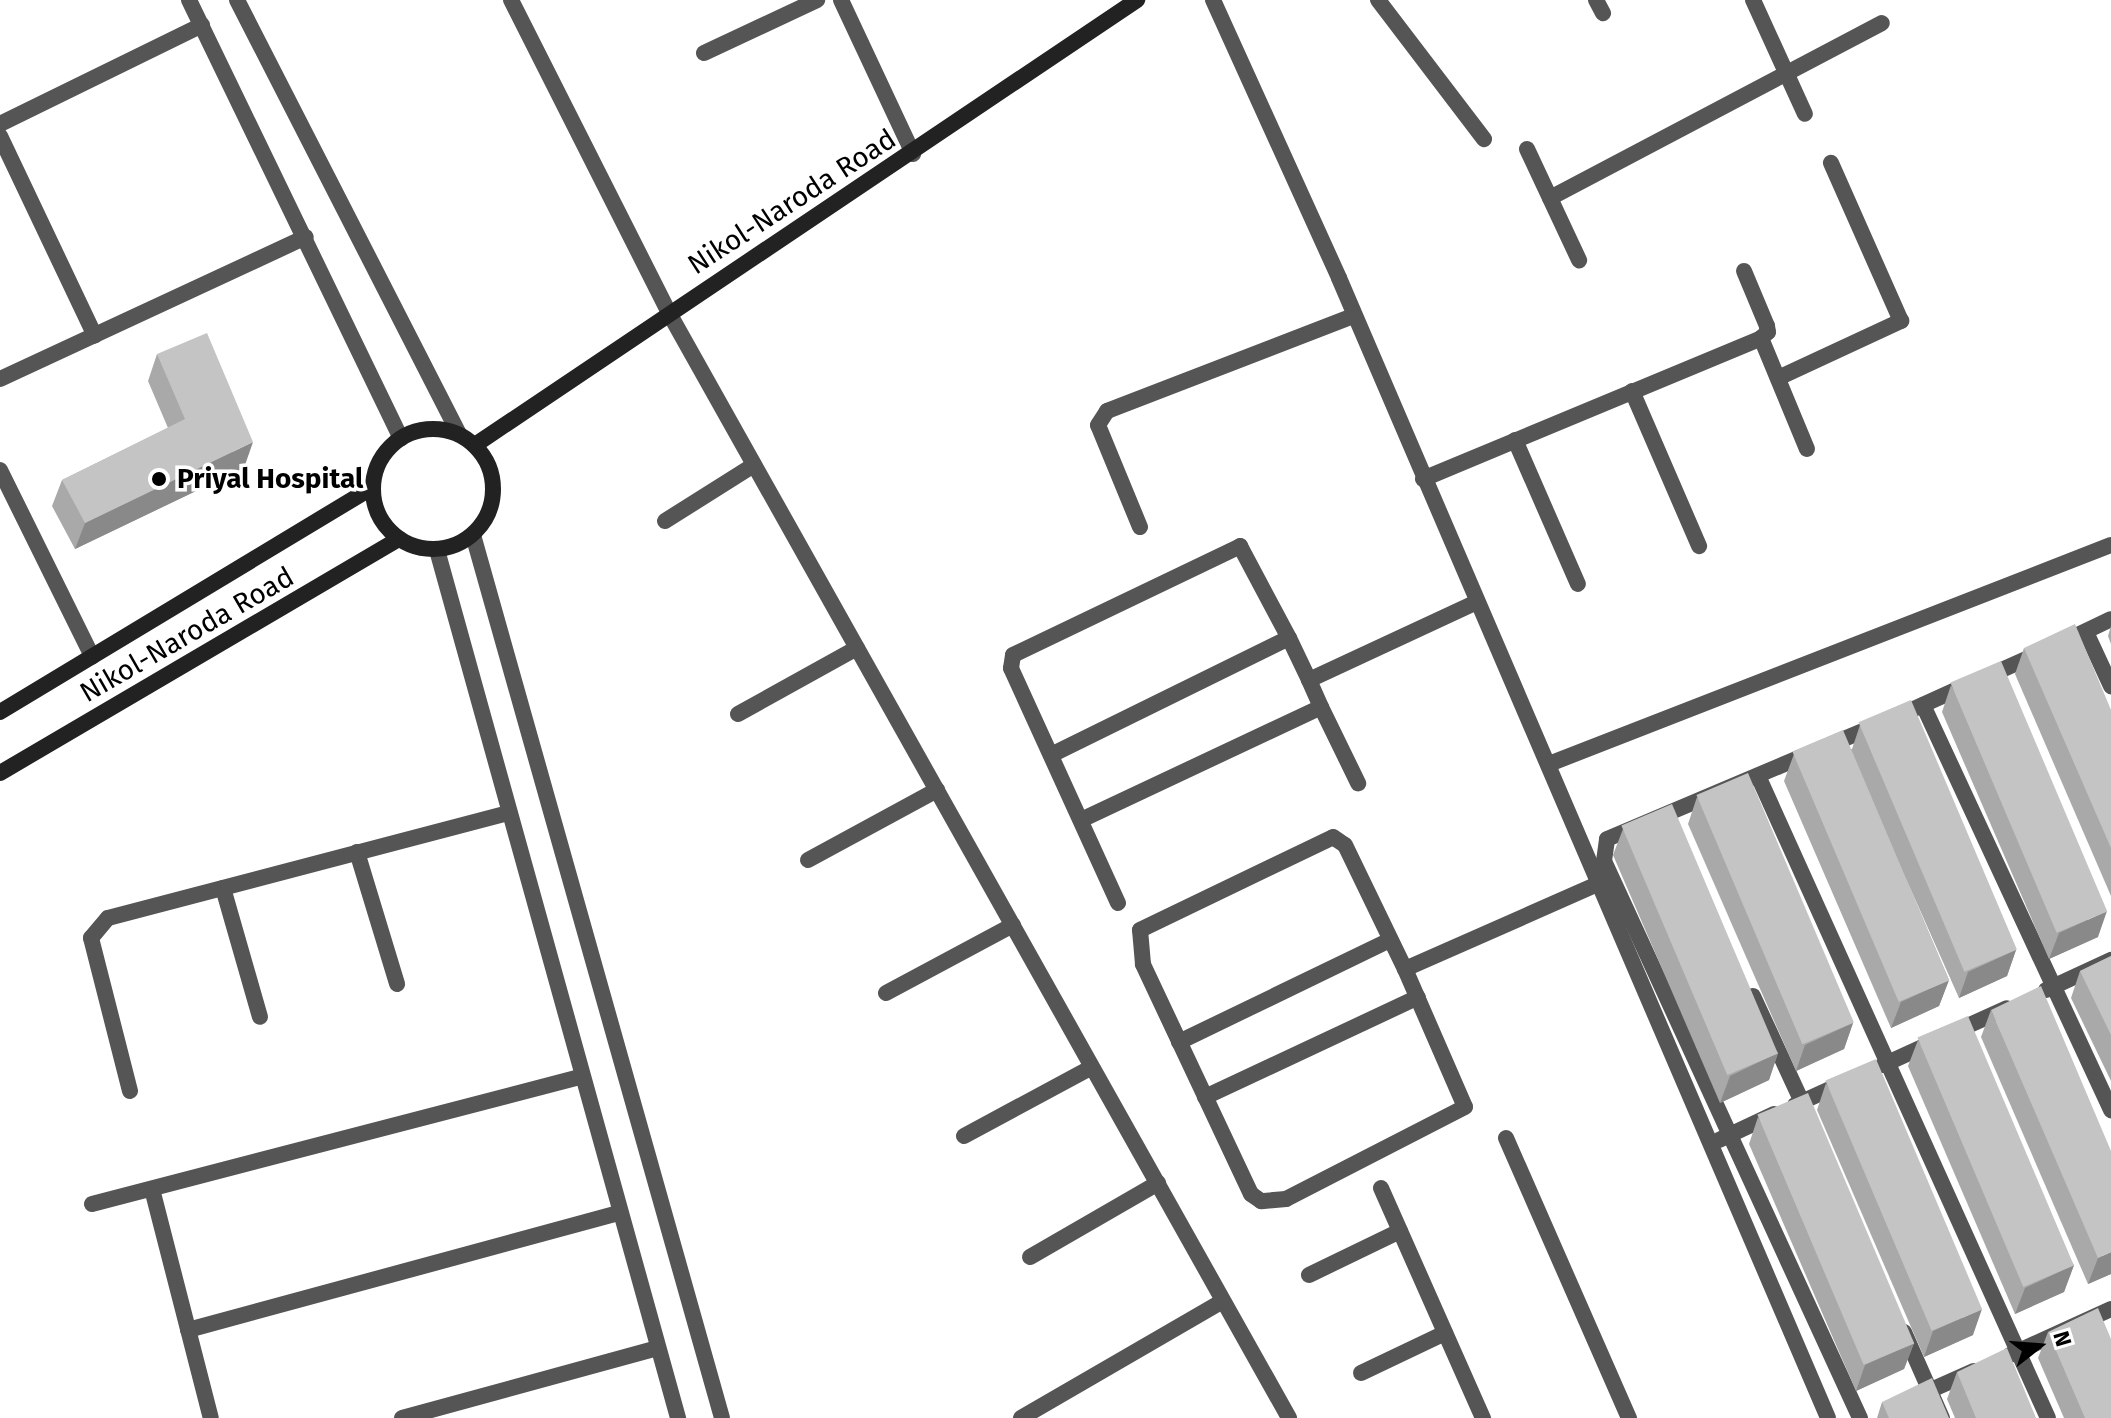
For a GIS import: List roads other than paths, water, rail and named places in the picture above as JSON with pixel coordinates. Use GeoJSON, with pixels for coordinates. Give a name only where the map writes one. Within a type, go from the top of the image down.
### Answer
{"type":"FeatureCollection","features":[{"type":"Feature","properties":{"kind":"main road","name":"Nikol-Naroda Road"},"geometry":{"type":"LineString","coordinates":[[475,445],[669,313],[913,154],[1137,0]]}},
{"type":"Feature","properties":{"kind":"main road"},"geometry":{"type":"LineString","coordinates":[[419,430],[459,434],[475,445],[490,471],[492,500],[473,535],[437,550],[399,539],[375,508],[372,488],[376,468],[401,438],[419,430]]}},
{"type":"Feature","properties":{"kind":"main road","name":"Nikol-Naroda Road"},"geometry":{"type":"LineString","coordinates":[[0,712],[372,488]]}},
{"type":"Feature","properties":{"kind":"main road","name":"Nikol-Naroda Road"},"geometry":{"type":"LineString","coordinates":[[0,773],[399,539]]}},
{"type":"Feature","properties":{"kind":"street"},"geometry":{"type":"LineString","coordinates":[[189,0],[401,438]]}},
{"type":"Feature","properties":{"kind":"street"},"geometry":{"type":"LineString","coordinates":[[237,0],[459,434]]}},
{"type":"Feature","properties":{"kind":"street"},"geometry":{"type":"LineString","coordinates":[[511,0],[669,313],[1289,1418]]}},
{"type":"Feature","properties":{"kind":"street"},"geometry":{"type":"LineString","coordinates":[[704,53],[817,0]]}},
{"type":"Feature","properties":{"kind":"street"},"geometry":{"type":"LineString","coordinates":[[841,0],[913,154]]}},
{"type":"Feature","properties":{"kind":"street"},"geometry":{"type":"LineString","coordinates":[[1213,0],[1339,278],[1351,317],[1549,764],[1828,1418]]}},
{"type":"Feature","properties":{"kind":"street"},"geometry":{"type":"LineString","coordinates":[[1378,0],[1484,139]]}},
{"type":"Feature","properties":{"kind":"street"},"geometry":{"type":"LineString","coordinates":[[1753,0],[1805,114]]}},
{"type":"Feature","properties":{"kind":"street"},"geometry":{"type":"LineString","coordinates":[[1550,198],[1882,23]]}},
{"type":"Feature","properties":{"kind":"street"},"geometry":{"type":"LineString","coordinates":[[0,124],[202,25]]}},
{"type":"Feature","properties":{"kind":"street"},"geometry":{"type":"LineString","coordinates":[[0,136],[95,336]]}},
{"type":"Feature","properties":{"kind":"street"},"geometry":{"type":"LineString","coordinates":[[1527,149],[1579,260]]}},
{"type":"Feature","properties":{"kind":"street"},"geometry":{"type":"LineString","coordinates":[[1778,378],[1901,321],[1831,163]]}},
{"type":"Feature","properties":{"kind":"street"},"geometry":{"type":"LineString","coordinates":[[0,379],[306,237]]}},
{"type":"Feature","properties":{"kind":"street"},"geometry":{"type":"LineString","coordinates":[[1423,479],[1761,338],[1768,332],[1767,326],[1744,271]]}},
{"type":"Feature","properties":{"kind":"street"},"geometry":{"type":"LineString","coordinates":[[1140,527],[1098,425],[1107,411],[1351,317]]}},
{"type":"Feature","properties":{"kind":"street"},"geometry":{"type":"LineString","coordinates":[[1761,338],[1807,449]]}},
{"type":"Feature","properties":{"kind":"street"},"geometry":{"type":"LineString","coordinates":[[1632,391],[1699,546]]}},
{"type":"Feature","properties":{"kind":"street"},"geometry":{"type":"LineString","coordinates":[[1515,440],[1578,584]]}},
{"type":"Feature","properties":{"kind":"street"},"geometry":{"type":"LineString","coordinates":[[665,521],[754,465]]}},
{"type":"Feature","properties":{"kind":"street"},"geometry":{"type":"LineString","coordinates":[[0,470],[92,656]]}},
{"type":"Feature","properties":{"kind":"street"},"geometry":{"type":"LineString","coordinates":[[473,535],[722,1418]]}},
{"type":"Feature","properties":{"kind":"street"},"geometry":{"type":"LineString","coordinates":[[1549,764],[2111,545]]}},
{"type":"Feature","properties":{"kind":"street"},"geometry":{"type":"LineString","coordinates":[[1118,903],[1011,668],[1013,655],[1240,546],[1289,638],[1358,783]]}},
{"type":"Feature","properties":{"kind":"street"},"geometry":{"type":"LineString","coordinates":[[437,550],[580,1077],[678,1418]]}},
{"type":"Feature","properties":{"kind":"street"},"geometry":{"type":"LineString","coordinates":[[1309,680],[1477,602]]}},
{"type":"Feature","properties":{"kind":"street"},"geometry":{"type":"LineString","coordinates":[[1860,1418],[1727,1135],[1604,861],[1607,839],[1673,824],[1759,778],[2111,619]]}},
{"type":"Feature","properties":{"kind":"street"},"geometry":{"type":"LineString","coordinates":[[2086,632],[2111,686]]}},
{"type":"Feature","properties":{"kind":"street"},"geometry":{"type":"LineString","coordinates":[[1051,755],[1289,638]]}},
{"type":"Feature","properties":{"kind":"street"},"geometry":{"type":"LineString","coordinates":[[738,714],[857,648]]}},
{"type":"Feature","properties":{"kind":"street"},"geometry":{"type":"LineString","coordinates":[[1923,705],[2111,1110]]}},
{"type":"Feature","properties":{"kind":"street"},"geometry":{"type":"LineString","coordinates":[[1081,820],[1321,707]]}},
{"type":"Feature","properties":{"kind":"street"},"geometry":{"type":"LineString","coordinates":[[1759,778],[1890,1062],[2048,1418]]}},
{"type":"Feature","properties":{"kind":"street"},"geometry":{"type":"LineString","coordinates":[[808,860],[937,790]]}},
{"type":"Feature","properties":{"kind":"street"},"geometry":{"type":"LineString","coordinates":[[130,1091],[91,938],[108,918],[509,813]]}},
{"type":"Feature","properties":{"kind":"street"},"geometry":{"type":"LineString","coordinates":[[1327,838],[1340,839],[1405,969],[1465,1107],[1286,1199],[1261,1201],[1251,1194],[1143,964],[1140,930],[1327,838]]}},
{"type":"Feature","properties":{"kind":"street"},"geometry":{"type":"LineString","coordinates":[[357,852],[397,984]]}},
{"type":"Feature","properties":{"kind":"street"},"geometry":{"type":"LineString","coordinates":[[1405,969],[1600,883]]}},
{"type":"Feature","properties":{"kind":"street"},"geometry":{"type":"LineString","coordinates":[[223,888],[260,1017]]}},
{"type":"Feature","properties":{"kind":"street"},"geometry":{"type":"LineString","coordinates":[[886,993],[1013,925]]}},
{"type":"Feature","properties":{"kind":"street"},"geometry":{"type":"LineString","coordinates":[[1179,1042],[1390,940]]}},
{"type":"Feature","properties":{"kind":"street"},"geometry":{"type":"LineString","coordinates":[[1710,1144],[2111,960]]}},
{"type":"Feature","properties":{"kind":"street"},"geometry":{"type":"LineString","coordinates":[[1743,974],[1815,1130]]}},
{"type":"Feature","properties":{"kind":"street"},"geometry":{"type":"LineString","coordinates":[[1205,1097],[1418,997]]}},
{"type":"Feature","properties":{"kind":"street"},"geometry":{"type":"LineString","coordinates":[[964,1136],[1092,1067]]}},
{"type":"Feature","properties":{"kind":"street"},"geometry":{"type":"LineString","coordinates":[[92,1204],[580,1077]]}},
{"type":"Feature","properties":{"kind":"street"},"geometry":{"type":"LineString","coordinates":[[1506,1138],[1629,1418]]}},
{"type":"Feature","properties":{"kind":"street"},"geometry":{"type":"LineString","coordinates":[[1030,1257],[1158,1183]]}},
{"type":"Feature","properties":{"kind":"street"},"geometry":{"type":"LineString","coordinates":[[1381,1188],[1483,1418]]}},
{"type":"Feature","properties":{"kind":"street"},"geometry":{"type":"LineString","coordinates":[[152,1189],[211,1418]]}},
{"type":"Feature","properties":{"kind":"street"},"geometry":{"type":"LineString","coordinates":[[188,1330],[620,1213]]}},
{"type":"Feature","properties":{"kind":"street"},"geometry":{"type":"LineString","coordinates":[[1309,1275],[1400,1231]]}},
{"type":"Feature","properties":{"kind":"street"},"geometry":{"type":"LineString","coordinates":[[1021,1418],[1223,1301]]}},
{"type":"Feature","properties":{"kind":"street"},"geometry":{"type":"LineString","coordinates":[[1906,1402],[2111,1309]]}},
{"type":"Feature","properties":{"kind":"street"},"geometry":{"type":"LineString","coordinates":[[1898,1319],[1942,1418]]}},
{"type":"Feature","properties":{"kind":"street"},"geometry":{"type":"LineString","coordinates":[[1361,1373],[1445,1333]]}},
{"type":"Feature","properties":{"kind":"street"},"geometry":{"type":"LineString","coordinates":[[402,1418],[658,1348]]}},
{"type":"Feature","properties":{"kind":"place","name":"Priyal Hospital"},"geometry":{"type":"Point","coordinates":[159,479]}}]}
